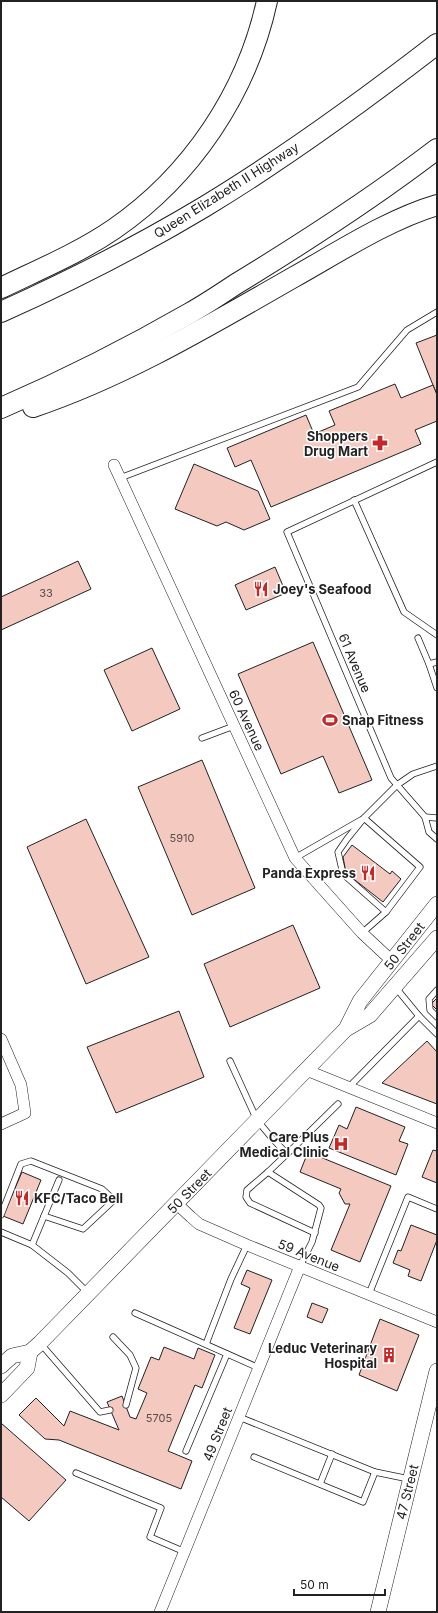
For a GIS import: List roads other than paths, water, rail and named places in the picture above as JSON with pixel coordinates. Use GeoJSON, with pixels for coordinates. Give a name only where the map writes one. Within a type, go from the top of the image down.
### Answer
{"type":"FeatureCollection","features":[{"type":"Feature","properties":{"kind":"highway"},"geometry":{"type":"LineString","coordinates":[[1,288],[106,234],[135,214],[168,182],[191,157],[228,104],[253,51],[263,20],[267,1]]}},
{"type":"Feature","properties":{"kind":"highway","name":"Queen Elizabeth II Highway"},"geometry":{"type":"LineString","coordinates":[[1,312],[126,251],[205,206],[377,91],[437,44]]}},
{"type":"Feature","properties":{"kind":"highway"},"geometry":{"type":"LineString","coordinates":[[1,408],[45,389],[151,335],[192,312],[285,255],[379,191],[437,149]]}},
{"type":"Feature","properties":{"kind":"highway"},"geometry":{"type":"LineString","coordinates":[[1,418],[54,400],[127,368],[204,329],[355,242],[397,221],[437,205]]}},
{"type":"Feature","properties":{"kind":"main road","name":"50 Street"},"geometry":{"type":"LineString","coordinates":[[346,1029],[360,1001],[437,904]]}},
{"type":"Feature","properties":{"kind":"main road","name":"50 Street"},"geometry":{"type":"LineString","coordinates":[[1,1395],[27,1368],[35,1348],[346,1029],[370,1015],[437,938]]}},
{"type":"Feature","properties":{"kind":"main road"},"geometry":{"type":"LineString","coordinates":[[1,1366],[12,1356],[35,1348]]}},
{"type":"Feature","properties":{"kind":"main road","name":"47 Street"},"geometry":{"type":"LineString","coordinates":[[378,1612],[437,1371]]}},
{"type":"Feature","properties":{"kind":"street","name":"60 Avenue"},"geometry":{"type":"LineString","coordinates":[[114,465],[295,858],[362,933],[392,961]]}},
{"type":"Feature","properties":{"kind":"street"},"geometry":{"type":"LineString","coordinates":[[1,1039],[21,1085],[25,1113],[1,1124]]}},
{"type":"Feature","properties":{"kind":"street"},"geometry":{"type":"LineString","coordinates":[[306,1070],[437,1123]]}},
{"type":"Feature","properties":{"kind":"street","name":"59 Avenue"},"geometry":{"type":"LineString","coordinates":[[177,1204],[199,1224],[437,1322]]}},
{"type":"Feature","properties":{"kind":"street","name":"49 Street"},"geometry":{"type":"LineString","coordinates":[[160,1612],[300,1266]]}},
{"type":"Feature","properties":{"kind":"lane"},"geometry":{"type":"LineString","coordinates":[[120,478],[358,387],[407,330],[437,312]]}},
{"type":"Feature","properties":{"kind":"lane"},"geometry":{"type":"LineString","coordinates":[[437,462],[354,500],[404,612],[437,635]]}},
{"type":"Feature","properties":{"kind":"lane","name":"61 Avenue"},"geometry":{"type":"LineString","coordinates":[[354,500],[287,532],[391,778],[425,817],[429,832],[437,839]]}},
{"type":"Feature","properties":{"kind":"lane"},"geometry":{"type":"LineString","coordinates":[[418,638],[437,688]]}},
{"type":"Feature","properties":{"kind":"lane"},"geometry":{"type":"LineString","coordinates":[[429,664],[437,662]]}},
{"type":"Feature","properties":{"kind":"lane"},"geometry":{"type":"LineString","coordinates":[[202,738],[234,726]]}},
{"type":"Feature","properties":{"kind":"lane"},"geometry":{"type":"LineString","coordinates":[[386,912],[343,874],[338,852],[347,838],[364,818],[397,784],[413,774],[437,766]]}},
{"type":"Feature","properties":{"kind":"lane"},"geometry":{"type":"LineString","coordinates":[[425,817],[437,818]]}},
{"type":"Feature","properties":{"kind":"lane"},"geometry":{"type":"LineString","coordinates":[[295,858],[364,818]]}},
{"type":"Feature","properties":{"kind":"lane"},"geometry":{"type":"LineString","coordinates":[[362,933],[386,912],[420,867],[364,818]]}},
{"type":"Feature","properties":{"kind":"lane"},"geometry":{"type":"LineString","coordinates":[[394,987],[437,1034]]}},
{"type":"Feature","properties":{"kind":"lane"},"geometry":{"type":"LineString","coordinates":[[437,990],[429,999],[430,1010],[437,1017]]}},
{"type":"Feature","properties":{"kind":"lane"},"geometry":{"type":"LineString","coordinates":[[349,1087],[420,1016]]}},
{"type":"Feature","properties":{"kind":"lane"},"geometry":{"type":"LineString","coordinates":[[230,1061],[257,1120],[287,1154]]}},
{"type":"Feature","properties":{"kind":"lane"},"geometry":{"type":"LineString","coordinates":[[315,1233],[250,1203],[246,1197],[247,1190],[268,1172],[338,1104]]}},
{"type":"Feature","properties":{"kind":"lane"},"geometry":{"type":"LineString","coordinates":[[1,1214],[21,1164],[31,1161],[102,1189],[114,1200],[83,1229],[44,1216]]}},
{"type":"Feature","properties":{"kind":"lane"},"geometry":{"type":"LineString","coordinates":[[268,1172],[320,1205],[321,1208],[315,1233],[300,1266]]}},
{"type":"Feature","properties":{"kind":"lane"},"geometry":{"type":"LineString","coordinates":[[32,1245],[59,1180]]}},
{"type":"Feature","properties":{"kind":"lane"},"geometry":{"type":"LineString","coordinates":[[369,1294],[408,1198],[437,1209]]}},
{"type":"Feature","properties":{"kind":"lane"},"geometry":{"type":"LineString","coordinates":[[1,1232],[32,1245],[68,1273],[88,1293]]}},
{"type":"Feature","properties":{"kind":"lane"},"geometry":{"type":"LineString","coordinates":[[206,1344],[231,1279],[247,1245]]}},
{"type":"Feature","properties":{"kind":"lane"},"geometry":{"type":"LineString","coordinates":[[135,1313],[259,1368]]}},
{"type":"Feature","properties":{"kind":"lane"},"geometry":{"type":"LineString","coordinates":[[113,1337],[130,1355],[136,1368],[126,1405]]}},
{"type":"Feature","properties":{"kind":"lane"},"geometry":{"type":"LineString","coordinates":[[35,1348],[100,1412],[110,1410]]}},
{"type":"Feature","properties":{"kind":"lane"},"geometry":{"type":"LineString","coordinates":[[186,1451],[227,1354]]}},
{"type":"Feature","properties":{"kind":"lane"},"geometry":{"type":"LineString","coordinates":[[239,1417],[375,1472],[410,1479]]}},
{"type":"Feature","properties":{"kind":"lane"},"geometry":{"type":"LineString","coordinates":[[320,1484],[332,1454]]}},
{"type":"Feature","properties":{"kind":"lane"},"geometry":{"type":"LineString","coordinates":[[254,1457],[363,1502],[375,1472]]}},
{"type":"Feature","properties":{"kind":"lane"},"geometry":{"type":"LineString","coordinates":[[76,1473],[161,1508],[150,1537],[184,1552]]}},
{"type":"Feature","properties":{"kind":"place","name":"Shoppers Drug Mart"},"geometry":{"type":"Point","coordinates":[380,443]}},
{"type":"Feature","properties":{"kind":"place","name":"Joey's Seafood"},"geometry":{"type":"Point","coordinates":[261,589]}},
{"type":"Feature","properties":{"kind":"place","name":"Snap Fitness"},"geometry":{"type":"Point","coordinates":[330,720]}},
{"type":"Feature","properties":{"kind":"place","name":"Panda Express"},"geometry":{"type":"Point","coordinates":[368,873]}},
{"type":"Feature","properties":{"kind":"place","name":"Care Plus Medical Clinic"},"geometry":{"type":"Point","coordinates":[341,1144]}},
{"type":"Feature","properties":{"kind":"place","name":"KFC/Taco Bell"},"geometry":{"type":"Point","coordinates":[22,1198]}},
{"type":"Feature","properties":{"kind":"place","name":"Leduc Veterinary Hospital"},"geometry":{"type":"Point","coordinates":[389,1355]}}]}
